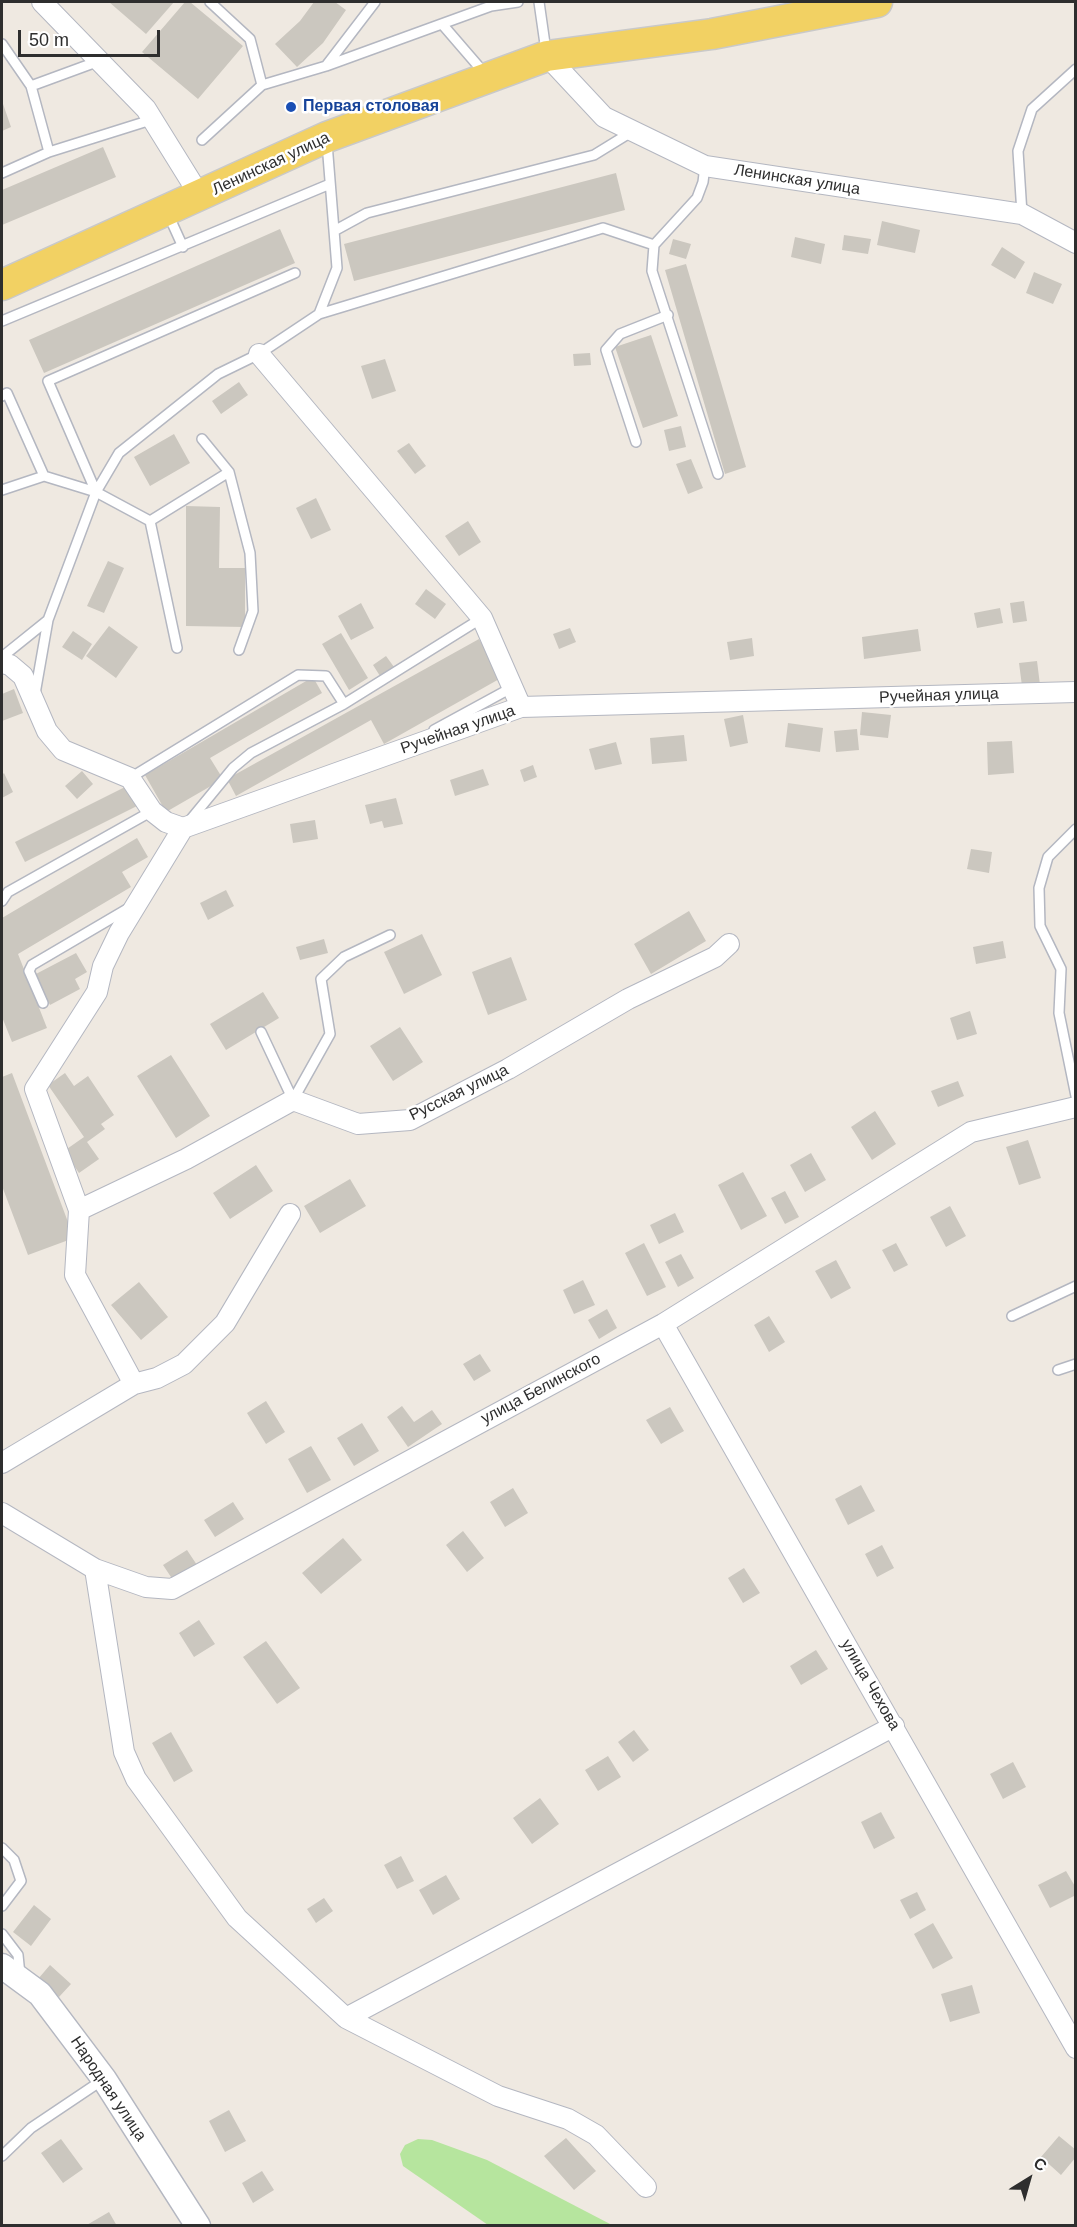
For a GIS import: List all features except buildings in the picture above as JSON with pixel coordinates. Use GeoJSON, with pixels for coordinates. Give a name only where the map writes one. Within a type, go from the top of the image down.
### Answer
{"type":"FeatureCollection","features":[{"type":"Feature","properties":{"kind":"main road","name":"Ленинская улица"},"geometry":{"type":"LineString","coordinates":[[2,285],[327,137],[547,56],[712,34],[877,2]]}},
{"type":"Feature","properties":{"kind":"street"},"geometry":{"type":"LineString","coordinates":[[42,2],[154,119],[200,196]]}},
{"type":"Feature","properties":{"kind":"street","name":"Ленинская улица"},"geometry":{"type":"LineString","coordinates":[[547,56],[604,117],[705,166],[1022,214],[1076,243]]}},
{"type":"Feature","properties":{"kind":"street"},"geometry":{"type":"LineString","coordinates":[[259,354],[482,618],[521,708]]}},
{"type":"Feature","properties":{"kind":"street"},"geometry":{"type":"LineString","coordinates":[[2,663],[10,665],[23,676],[47,731],[63,750],[130,778],[152,811],[166,822],[183,828],[133,906],[103,966],[97,992],[35,1089],[79,1210],[75,1275],[134,1384]]}},
{"type":"Feature","properties":{"kind":"street","name":"Ручейная улица"},"geometry":{"type":"LineString","coordinates":[[183,828],[521,708],[1076,692]]}},
{"type":"Feature","properties":{"kind":"street","name":"Русская улица"},"geometry":{"type":"LineString","coordinates":[[293,1100],[358,1124],[410,1120],[508,1069],[628,999],[715,957],[729,944]]}},
{"type":"Feature","properties":{"kind":"street"},"geometry":{"type":"LineString","coordinates":[[79,1210],[186,1159],[293,1100]]}},
{"type":"Feature","properties":{"kind":"street","name":"улица Белинского"},"geometry":{"type":"LineString","coordinates":[[2,1513],[95,1569],[146,1587],[172,1589],[663,1324],[971,1132],[1076,1107]]}},
{"type":"Feature","properties":{"kind":"street"},"geometry":{"type":"LineString","coordinates":[[2,1463],[134,1384],[157,1378],[184,1364],[225,1323],[290,1214]]}},
{"type":"Feature","properties":{"kind":"street","name":"улица Чехова"},"geometry":{"type":"LineString","coordinates":[[663,1324],[1076,2048]]}},
{"type":"Feature","properties":{"kind":"street"},"geometry":{"type":"LineString","coordinates":[[95,1569],[124,1752],[136,1779],[237,1918],[346,2018],[498,2096],[568,2120],[596,2135],[646,2187]]}},
{"type":"Feature","properties":{"kind":"street"},"geometry":{"type":"LineString","coordinates":[[346,2018],[894,1726]]}},
{"type":"Feature","properties":{"kind":"street","name":"Народная улица"},"geometry":{"type":"LineString","coordinates":[[11,1972],[40,1994],[104,2079],[198,2226]]}},
{"type":"Feature","properties":{"kind":"lane"},"geometry":{"type":"LineString","coordinates":[[210,2],[250,39],[262,85]]}},
{"type":"Feature","properties":{"kind":"lane"},"geometry":{"type":"LineString","coordinates":[[326,66],[375,2]]}},
{"type":"Feature","properties":{"kind":"lane"},"geometry":{"type":"LineString","coordinates":[[202,140],[262,85],[326,66],[492,4],[518,2]]}},
{"type":"Feature","properties":{"kind":"lane"},"geometry":{"type":"LineString","coordinates":[[539,2],[547,56]]}},
{"type":"Feature","properties":{"kind":"lane"},"geometry":{"type":"LineString","coordinates":[[442,24],[488,76]]}},
{"type":"Feature","properties":{"kind":"lane"},"geometry":{"type":"LineString","coordinates":[[2,44],[32,86],[49,152]]}},
{"type":"Feature","properties":{"kind":"lane"},"geometry":{"type":"LineString","coordinates":[[32,86],[99,61]]}},
{"type":"Feature","properties":{"kind":"lane"},"geometry":{"type":"LineString","coordinates":[[1022,214],[1018,151],[1032,109],[1076,69]]}},
{"type":"Feature","properties":{"kind":"lane"},"geometry":{"type":"LineString","coordinates":[[2,173],[49,152],[154,119]]}},
{"type":"Feature","properties":{"kind":"lane"},"geometry":{"type":"LineString","coordinates":[[334,231],[367,213],[594,155],[633,131]]}},
{"type":"Feature","properties":{"kind":"lane"},"geometry":{"type":"LineString","coordinates":[[319,314],[337,268],[327,137]]}},
{"type":"Feature","properties":{"kind":"lane"},"geometry":{"type":"LineString","coordinates":[[705,166],[703,182],[697,198],[654,245],[652,271],[718,474]]}},
{"type":"Feature","properties":{"kind":"lane"},"geometry":{"type":"LineString","coordinates":[[2,321],[183,248],[330,184]]}},
{"type":"Feature","properties":{"kind":"lane"},"geometry":{"type":"LineString","coordinates":[[166,211],[183,248]]}},
{"type":"Feature","properties":{"kind":"lane"},"geometry":{"type":"LineString","coordinates":[[34,698],[48,620],[96,492],[118,453],[218,374],[259,354],[319,314],[603,228],[654,245]]}},
{"type":"Feature","properties":{"kind":"lane"},"geometry":{"type":"LineString","coordinates":[[96,492],[48,381],[295,273]]}},
{"type":"Feature","properties":{"kind":"lane"},"geometry":{"type":"LineString","coordinates":[[636,442],[606,350],[620,334],[668,315]]}},
{"type":"Feature","properties":{"kind":"lane"},"geometry":{"type":"LineString","coordinates":[[2,396],[7,393],[44,476]]}},
{"type":"Feature","properties":{"kind":"lane"},"geometry":{"type":"LineString","coordinates":[[202,439],[229,472],[250,553],[253,611],[239,650]]}},
{"type":"Feature","properties":{"kind":"lane"},"geometry":{"type":"LineString","coordinates":[[150,522],[229,472]]}},
{"type":"Feature","properties":{"kind":"lane"},"geometry":{"type":"LineString","coordinates":[[2,490],[44,476],[96,492],[150,522],[177,648]]}},
{"type":"Feature","properties":{"kind":"lane"},"geometry":{"type":"LineString","coordinates":[[183,828],[201,810],[233,768],[251,753],[344,704],[482,618]]}},
{"type":"Feature","properties":{"kind":"lane"},"geometry":{"type":"LineString","coordinates":[[2,657],[48,620]]}},
{"type":"Feature","properties":{"kind":"lane"},"geometry":{"type":"LineString","coordinates":[[130,778],[298,675],[326,676],[344,704]]}},
{"type":"Feature","properties":{"kind":"lane"},"geometry":{"type":"LineString","coordinates":[[427,733],[513,687]]}},
{"type":"Feature","properties":{"kind":"lane"},"geometry":{"type":"LineString","coordinates":[[2,901],[8,892],[152,811]]}},
{"type":"Feature","properties":{"kind":"lane"},"geometry":{"type":"LineString","coordinates":[[1076,829],[1048,857],[1039,888],[1040,926],[1061,969],[1059,1013],[1076,1096]]}},
{"type":"Feature","properties":{"kind":"lane"},"geometry":{"type":"LineString","coordinates":[[43,1003],[29,972],[32,964],[133,906]]}},
{"type":"Feature","properties":{"kind":"lane"},"geometry":{"type":"LineString","coordinates":[[293,1100],[330,1034],[321,979],[344,957],[390,935]]}},
{"type":"Feature","properties":{"kind":"lane"},"geometry":{"type":"LineString","coordinates":[[261,1032],[293,1100]]}},
{"type":"Feature","properties":{"kind":"lane"},"geometry":{"type":"LineString","coordinates":[[1012,1316],[1076,1286]]}},
{"type":"Feature","properties":{"kind":"lane"},"geometry":{"type":"LineString","coordinates":[[1058,1370],[1076,1364]]}},
{"type":"Feature","properties":{"kind":"lane"},"geometry":{"type":"LineString","coordinates":[[2,1848],[14,1860],[21,1881],[2,1906]]}},
{"type":"Feature","properties":{"kind":"lane"},"geometry":{"type":"LineString","coordinates":[[2,1934],[18,1955],[11,1972]]}},
{"type":"Feature","properties":{"kind":"lane"},"geometry":{"type":"LineString","coordinates":[[2,2156],[31,2128],[104,2079]]}},
{"type":"Feature","properties":{"kind":"green space"},"geometry":{"type":"Polygon","coordinates":[[[418,2139],[432,2140],[487,2160],[612,2225],[488,2225],[403,2166],[400,2154],[405,2145],[418,2139]]]}},
{"type":"Feature","properties":{"kind":"place","name":"Первая столовая"},"geometry":{"type":"Point","coordinates":[291,107]}}]}
